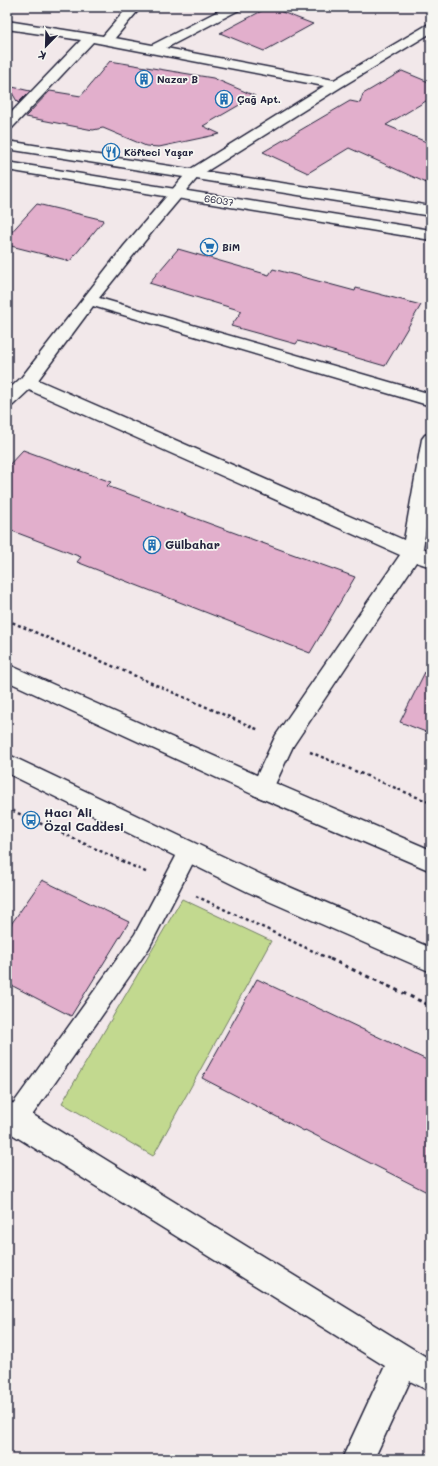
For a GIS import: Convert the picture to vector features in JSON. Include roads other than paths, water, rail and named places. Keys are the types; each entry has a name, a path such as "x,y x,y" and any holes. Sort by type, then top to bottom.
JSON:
{"street":[{"path":"106,40 135,7"},
{"path":"154,49 235,7"},
{"path":"7,24 91,37 336,84"},
{"path":"7,401 27,382 89,300 194,173 336,84 431,28"},
{"path":"7,125 91,37"},
{"name":"66037","path":"7,145 431,211"},
{"name":"66037","path":"7,166 431,235"},
{"path":"89,300 431,400"},
{"path":"27,382 412,553 431,560"},
{"path":"262,788 284,741 412,553 431,439"},
{"path":"7,672 262,788 431,861"},
{"path":"7,763 256,884 431,960"},
{"path":"10,1123 431,1377"},
{"path":"358,1459 404,1360"}],"lane":[{"path":"10,1123 142,941 189,852"}],"place":[{"name":"Nazar B","path":"144,79"},
{"name":"Çağ Apt.","path":"224,99"},
{"name":"Köfteci Yaşar","path":"111,152"},
{"name":"BiM","path":"209,247"},
{"name":"Gülbahar","path":"152,545"},
{"name":"Hacı Ali Özal Caddesi","path":"31,820"}]}
